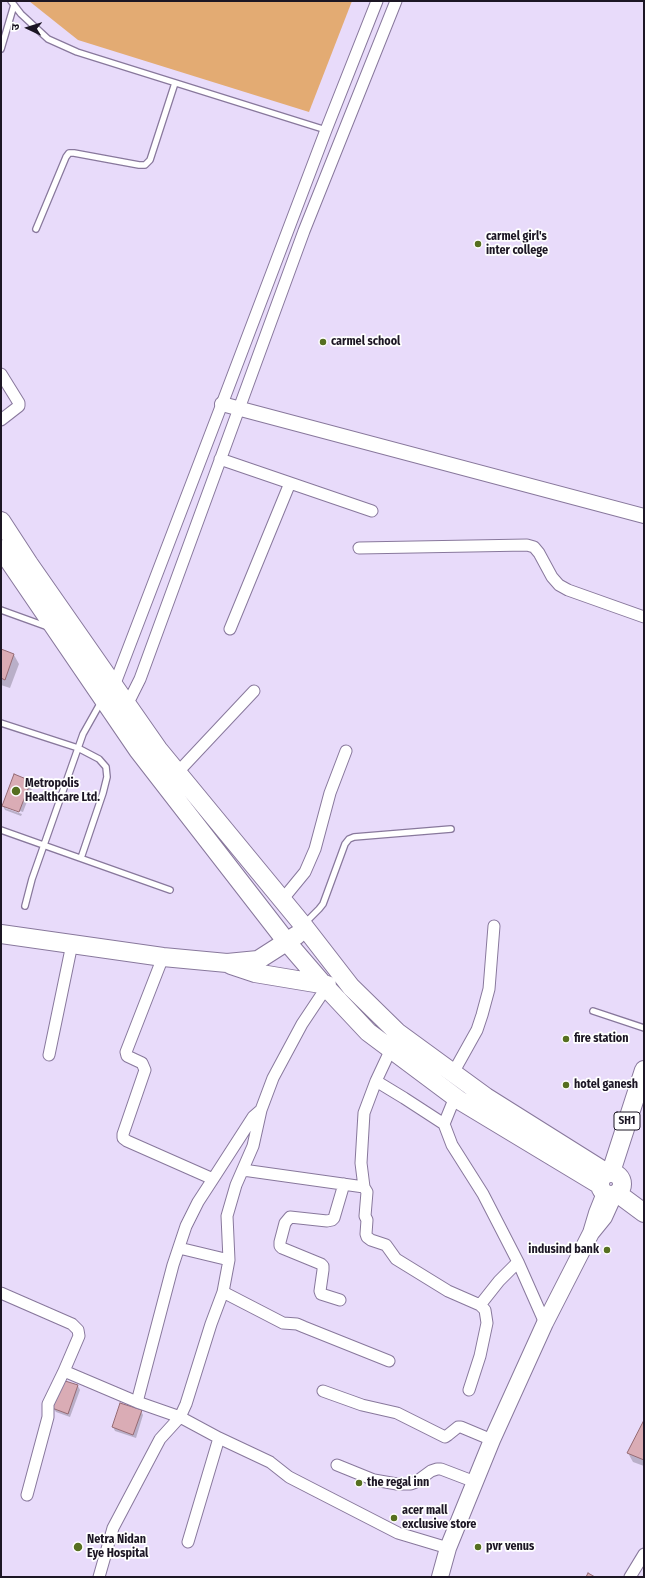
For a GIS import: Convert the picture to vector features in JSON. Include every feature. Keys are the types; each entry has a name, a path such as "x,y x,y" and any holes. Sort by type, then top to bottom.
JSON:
{"main road":[{"path":"1,521 29,564 158,749 304,927 350,987 397,1032 486,1097 612,1184 644,1213"},
{"path":"1,549 102,700 138,750 286,941 324,986 368,1032 455,1097 612,1184 644,1197"},
{"path":"1,934 162,957 227,963 258,960 304,927"},
{"path":"227,963 255,974 324,986 350,987"},
{"name":"SH1","path":"612,1184 644,1070"},
{"name":"SH1","path":"612,1184 644,1106"},
{"path":"440,1577 448,1548 492,1440 545,1323 591,1233 597,1213 612,1184"}],"street":[{"path":"102,700 114,686 326,130 378,1"},
{"path":"114,717 126,704 140,679 304,231 396,1"},
{"path":"1,374 19,403 19,406 1,420"},
{"path":"222,404 644,516"},
{"path":"220,459 372,511"},
{"path":"230,629 290,483"},
{"path":"359,548 527,545 534,547 539,553 552,577 559,585 568,590 644,617"},
{"path":"178,773 254,691"},
{"path":"282,900 305,872 315,849 330,793 346,751"},
{"path":"453,1073 477,1030 482,1015 489,989 494,926"},
{"path":"49,1055 72,944"},
{"path":"162,957 126,1052 127,1056 142,1063 145,1070 123,1134 127,1141 213,1179"},
{"path":"99,1577 113,1528 160,1439 180,1417 186,1404 210,1324 223,1292 229,1260 227,1216 236,1186 253,1146 261,1110 276,1072 324,986"},
{"path":"391,1049 364,1112 362,1163 364,1187 367,1192 365,1216 367,1220 366,1234 371,1240 386,1245 396,1259 448,1291 480,1305 485,1310 487,1323 480,1356 469,1390"},
{"path":"376,1081 444,1124 452,1145 483,1194 518,1262 545,1323"},
{"path":"444,1124 455,1097"},
{"path":"137,1402 173,1265 186,1226 198,1202 253,1117 261,1110"},
{"path":"243,1170 364,1187"},
{"path":"340,1300 321,1294 320,1291 324,1270 321,1264 282,1248 280,1246 280,1242 285,1223 290,1217 327,1221 332,1220 334,1218 344,1184"},
{"path":"179,1248 229,1260"},
{"path":"480,1305 499,1281 518,1262"},
{"path":"223,1292 283,1323 297,1324 389,1361"},
{"path":"1,1293 72,1324 78,1330 79,1336 48,1404 48,1417 27,1495"},
{"path":"64,1371 137,1402 180,1417 219,1438 270,1462 289,1477 398,1533 448,1548"},
{"path":"323,1391 362,1405 397,1413 445,1437 458,1427 461,1427 492,1440"},
{"path":"188,1542 219,1438"},
{"path":"337,1465 374,1480 404,1485 416,1482 431,1471 437,1469 475,1482"},
{"path":"630,1577 644,1554"}],"lane":[{"path":"12,3 21,14 48,40 77,52 326,130"},
{"path":"1,49 12,3"},
{"path":"36,229 69,153 139,165 145,165 150,160 175,83"},
{"path":"1,610 54,629"},
{"path":"25,906 32,879 83,734 102,700"},
{"path":"1,723 78,748 98,759 106,767 107,777 103,793 81,858"},
{"path":"304,927 323,904 345,844 349,839 354,837 451,829"},
{"path":"1,830 170,890"},
{"path":"593,1011 644,1028"}],"shaded area":[{"path":"29,1 352,1 309,112 78,40"}],"building":[{"path":"1,649 14,654 5,680 1,678"},
{"path":"14,774 31,781 19,812 2,806"},
{"path":"62,1380 78,1385 68,1414 52,1408"},
{"path":"120,1403 142,1410 133,1435 112,1427"},
{"path":"644,1420 644,1460 627,1453"},
{"path":"588,1573 595,1577 586,1577"}],"place":[{"name":"carmel girl's inter college","path":"478,244"},
{"name":"carmel school","path":"323,342"},
{"name":"Metropolis Healthcare Ltd.","path":"16,791"},
{"name":"fire station","path":"566,1039"},
{"name":"hotel ganesh","path":"566,1085"},
{"name":"indusind bank","path":"607,1250"},
{"name":"the regal inn","path":"359,1483"},
{"name":"acer mall exclusive store","path":"394,1518"},
{"name":"Netra Nidan Eye Hospital","path":"78,1547"},
{"name":"pvr venus","path":"478,1547"}]}
